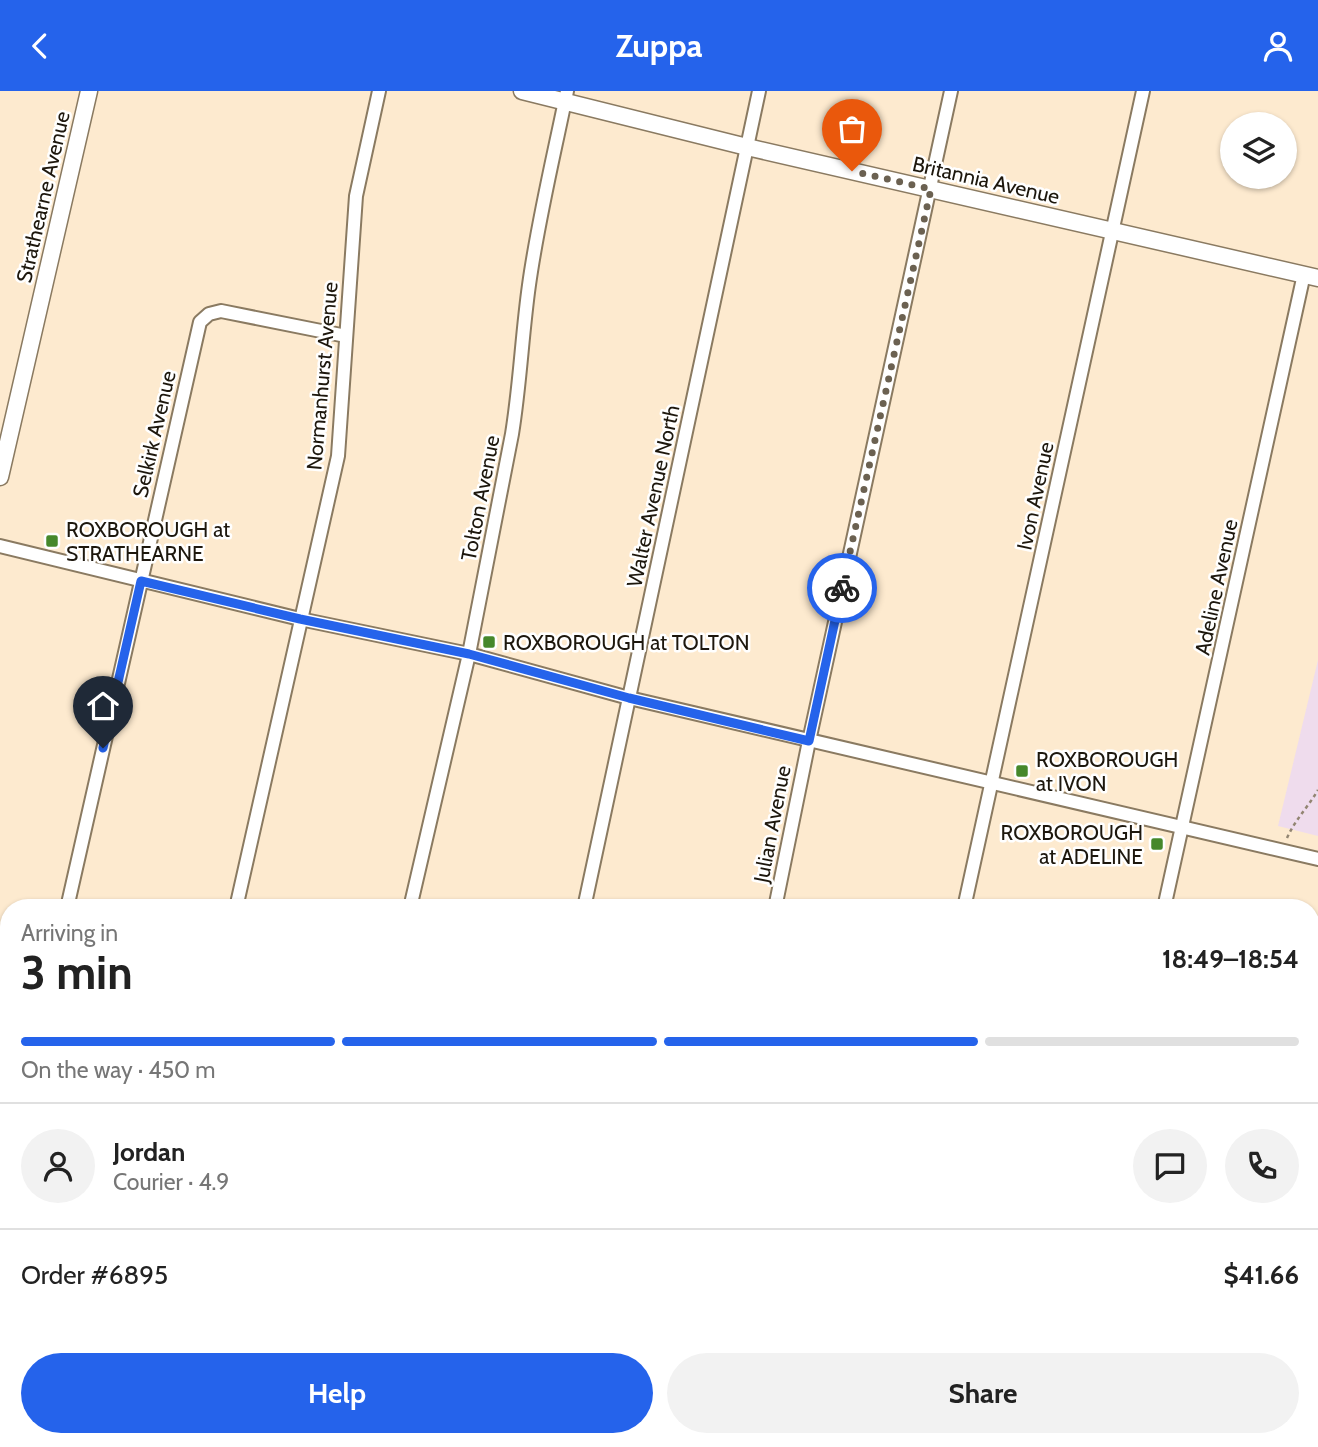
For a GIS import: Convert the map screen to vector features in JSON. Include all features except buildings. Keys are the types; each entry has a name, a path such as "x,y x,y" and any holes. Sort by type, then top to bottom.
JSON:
{"street":[{"name":"Strathearne Avenue","path":"0,477 89,91"},
{"name":"Normanhurst Avenue","path":"238,899 338,456 356,196 379,91"},
{"name":"Britannia Avenue","path":"522,91 566,96 747,147 1311,276"},
{"name":"Walter Avenue North","path":"586,899 759,91"},
{"name":"Julian Avenue","path":"777,899 951,91"},
{"name":"Ivon Avenue","path":"966,899 1143,91"},
{"name":"Tolton Avenue","path":"412,899 469,654 518,400 520,350 537,237 566,96"},
{"name":"Adeline Avenue","path":"1166,899 1311,276"},
{"name":"Selkirk Avenue","path":"69,899 197,328 201,320 212,312 221,311 346,336"},
{"path":"0,546 300,619 469,654 629,698 1318,859"}],"path":[{"path":"1281,850 1293,824 1306,811 1318,790"}],"shaded area":[{"path":"1318,660 1318,836 1278,826"}],"way so far":[{"path":"842,588 931,189 852,171"}],"place":[{"name":"ROXBOROUGH at STRATHEARNE","path":"52,541"},
{"name":"ROXBOROUGH at TOLTON","path":"489,642"},
{"name":"ROXBOROUGH at IVON","path":"1022,771"},
{"name":"ROXBOROUGH at ADELINE","path":"1157,844"}],"route":[{"path":"103,748 141,581 300,619 469,654 629,698 809,741 842,588"}]}
